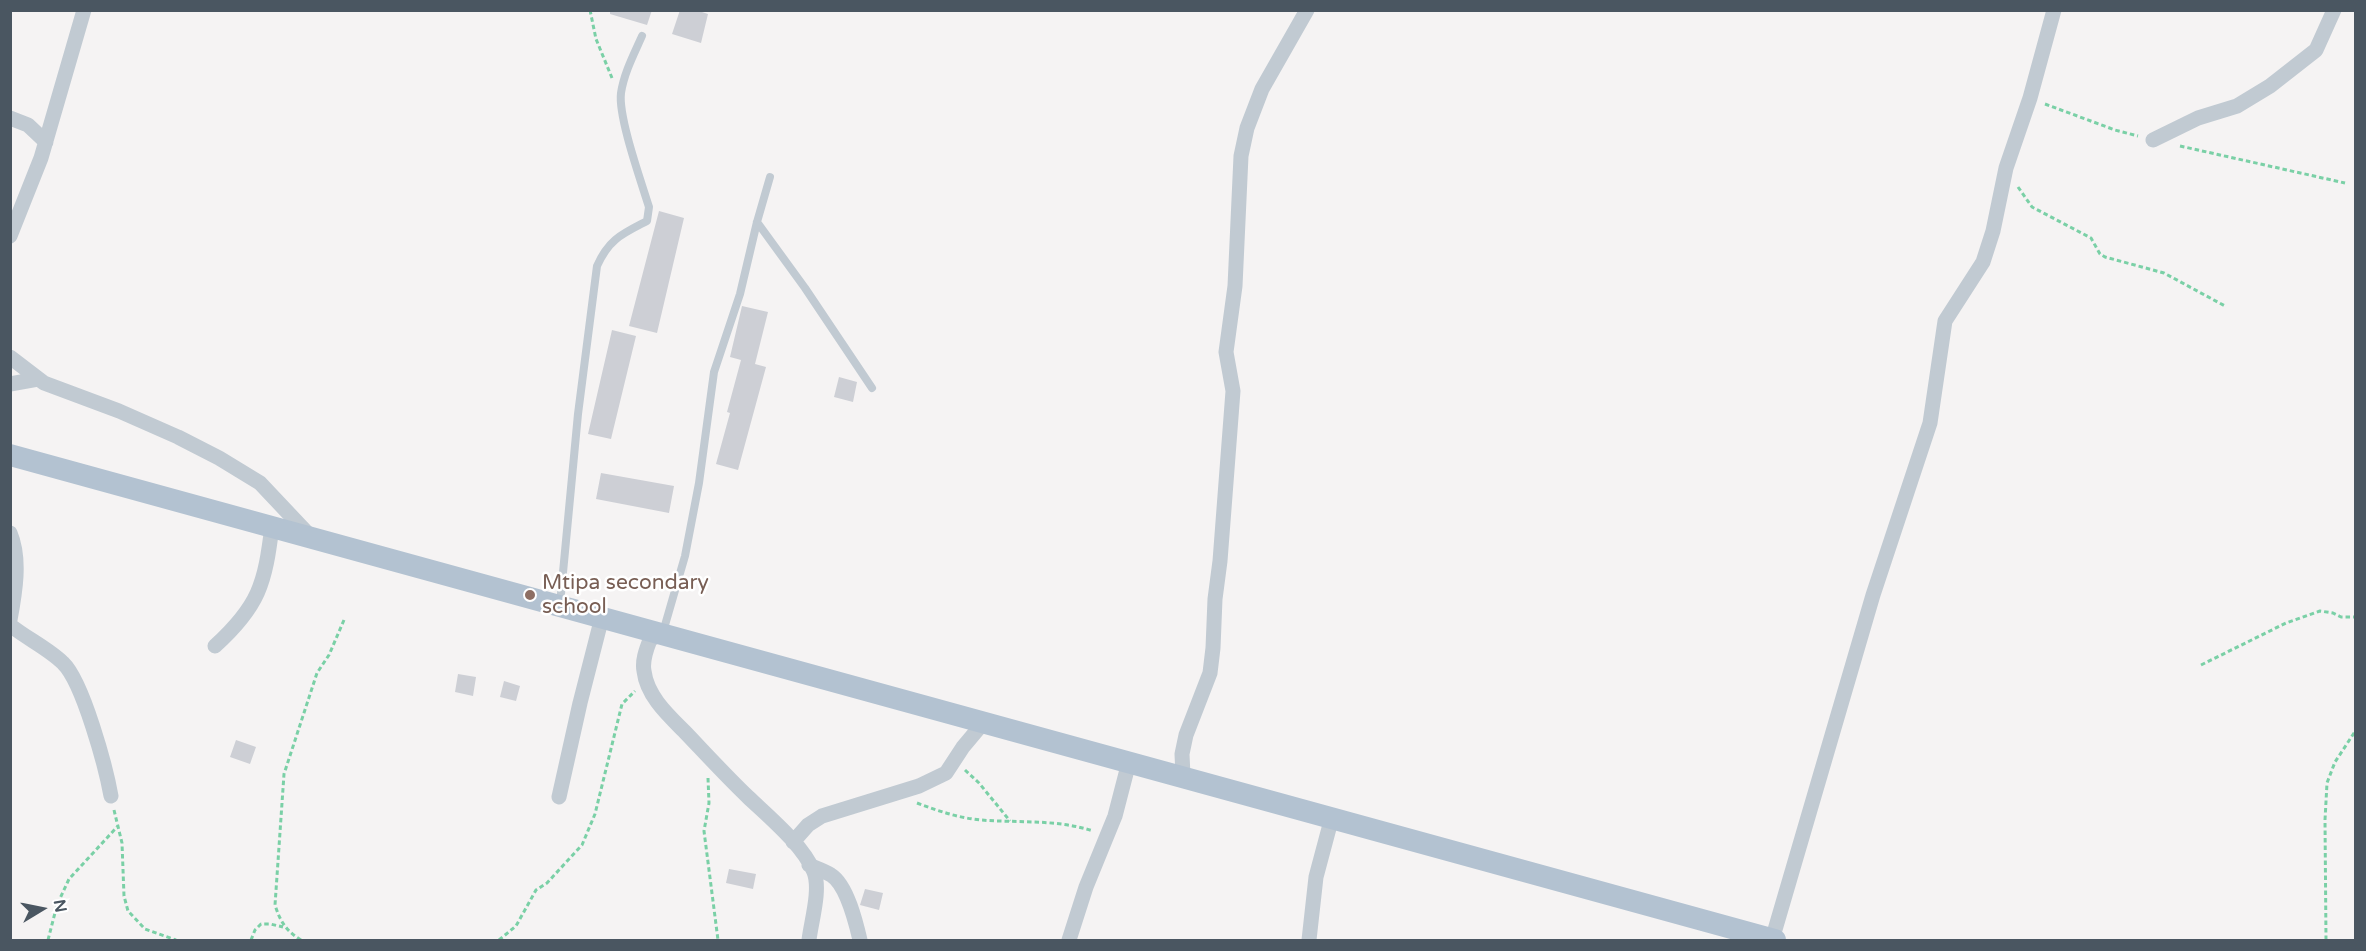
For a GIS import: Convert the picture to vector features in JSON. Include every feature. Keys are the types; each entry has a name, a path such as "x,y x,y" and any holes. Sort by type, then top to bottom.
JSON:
{"main road":[{"path":"10,455 1774,940"}],"street":[{"path":"10,236 46,142 84,10"},
{"path":"1182,776 1182,754 1186,735 1210,673 1233,391 1226,352 1235,286 1241,156 1247,128 1262,89 1307,10"},
{"path":"1774,940 1873,595 1930,423 1945,321 1983,262 1993,231 2006,168 2030,98 2054,10"},
{"path":"2153,140 2198,118 2237,106 2270,86 2316,50 2334,10"},
{"path":"10,118 28,125 46,142"},
{"path":"10,357 38,379 178,437 219,458 260,483 310,537"},
{"path":"10,384 38,379"},
{"path":"215,646 234,628 259,593 267,571 272,526"},
{"path":"10,533 14,543 16,585 10,620"},
{"path":"559,797 602,617"},
{"path":"10,625 63,663 76,681 107,774 111,796"},
{"path":"662,633 650,640 645,656 643,670 647,683 662,708 775,821 794,842 814,872 815,898 808,940"},
{"path":"794,842 808,825 822,816 919,786 946,773 963,747 984,722"},
{"path":"1075,939 1086,887 1115,816 1129,762"},
{"path":"1309,940 1317,877 1332,817"},
{"path":"809,865 832,876 839,883 854,915 860,940"}],"lane":[{"path":"560,606 578,414 597,266 604,249 646,221 649,216 649,207 623,118 621,99 624,78 642,36"},
{"path":"662,633 685,556 699,483 714,372 740,294 770,177"},
{"path":"757,222 805,288 872,388"}],"path":[{"path":"590,10 596,39 621,99"},
{"path":"2030,98 2115,130 2345,183"},
{"path":"2006,168 2032,207 2091,238 2100,254 2164,273 2225,306"},
{"path":"2201,665 2286,623 2320,611 2355,618"},
{"path":"285,928 275,905 284,774 313,684 344,620"},
{"path":"499,940 516,926 536,890 547,883 582,845 595,814 622,704 632,693 647,683"},
{"path":"2326,940 2325,809 2327,783 2335,762 2355,730"},
{"path":"708,756 709,803 704,831 718,940"},
{"path":"956,759 1010,821"},
{"path":"893,794 954,815 979,820 1062,824 1107,836"},
{"path":"111,796 122,843 124,896 128,911 145,928 176,940"},
{"path":"48,940 57,905 69,879 117,827"},
{"path":"251,940 255,930 261,924 285,928 301,940"}],"building":[{"path":"610,10 652,10 647,25 610,14"},
{"path":"680,10 696,10 708,14 701,43 672,34"},
{"path":"659,211 684,218 657,333 629,326"},
{"path":"742,306 768,312 755,364 766,367 738,470 716,464 741,360 730,357"},
{"path":"612,330 636,336 611,439 588,434"},
{"path":"839,377 857,382 853,402 834,397"},
{"path":"601,473 674,486 669,513 596,499"},
{"path":"458,674 476,677 473,696 455,692"},
{"path":"504,681 520,686 516,701 500,697"},
{"path":"236,740 256,747 250,764 230,757"},
{"path":"729,869 756,874 753,889 726,883"},
{"path":"865,889 883,893 879,910 860,905"}],"place":[{"name":"Mtipa secondary school","path":"530,595"}]}
